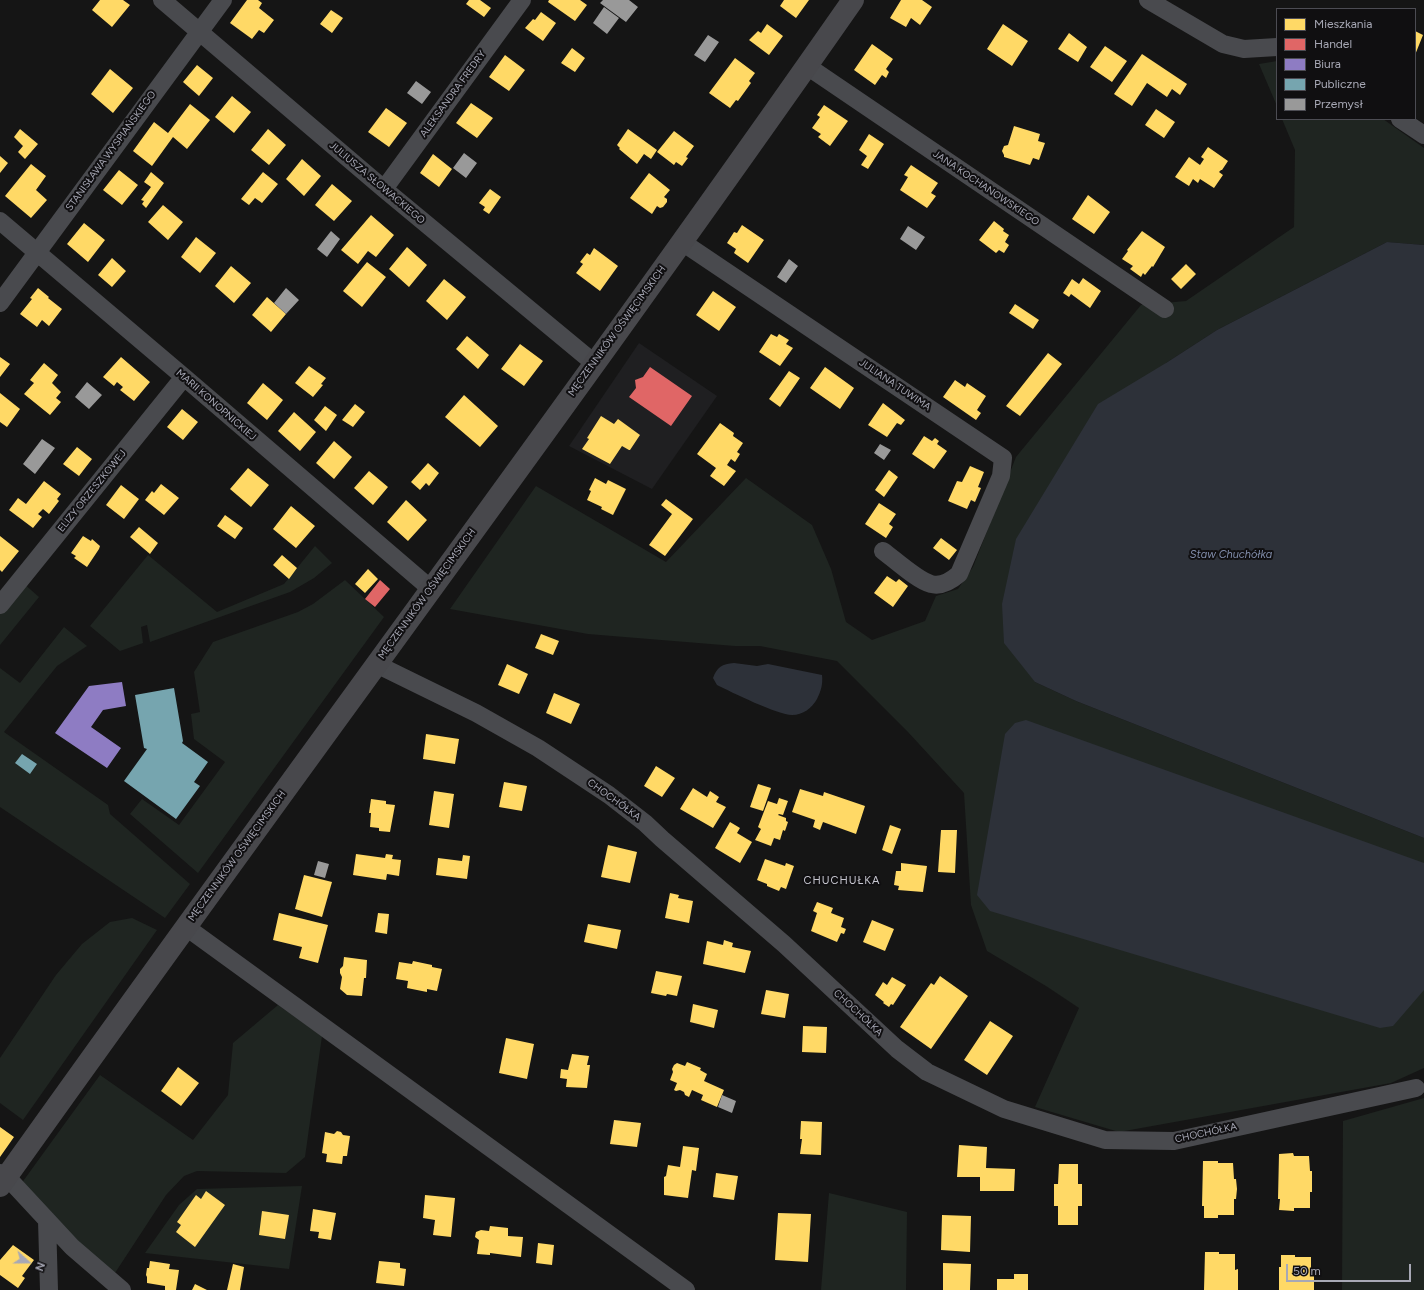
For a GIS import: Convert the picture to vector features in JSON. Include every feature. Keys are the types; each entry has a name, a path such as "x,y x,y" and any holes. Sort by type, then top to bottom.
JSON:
{"main road":[{"name":"MĘCZENNIKÓW OŚWIĘCIMSKICH","path":"2,1179 682,242 853,0"}],"street":[{"name":"JULIUSZA SŁOWACKIEGO","path":"162,0 384,189 594,363"},
{"name":"STANISŁAWA WYSPIAŃSKIEGO","path":"0,303 223,0"},
{"name":"ALEKSANDRA FREDRY","path":"384,189 522,0"},
{"path":"1148,0 1223,44 1244,49 1276,47"},
{"name":"JANA KOCHANOWSKIEGO","path":"807,66 1165,309"},
{"path":"1402,120 1424,135"},
{"name":"MARII KONOPNICKIEJ","path":"0,222 184,377 431,589"},
{"name":"JULIANA TUWIMA","path":"682,242 1003,458 1001,476 959,574 952,580 932,585 924,582 883,551"},
{"name":"ELIZY ORZESZKOWEJ","path":"0,605 184,377"},
{"name":"CHOCHÓŁKA","path":"376,664 476,713 538,748 609,795 645,823 784,944 897,1049 927,1072 1004,1109 1105,1140 1174,1141 1416,1088"},
{"path":"186,927 686,1290"},
{"path":"2,1179 117,1288"},
{"path":"47,1220 49,1290"}],"shaded area":[{"path":"1276,61 1276,104 1259,64"},
{"path":"1282,120 1384,120 1424,148 1424,245 1387,242 1217,330 1166,363 1035,682 1076,701 1424,838 1424,1068 1391,1083 1119,1132 1035,1107 1079,1008 1046,986 987,951 971,905 964,793 908,732 837,661 760,646 735,646 588,634 450,609 536,486 666,562 746,478 812,525 831,569 846,622 872,640 925,621 936,596 958,589 973,567 1016,457 1141,305 1186,301 1294,227 1295,150"},
{"path":"639,343 717,396 652,489 569,446"},
{"path":"315,546 332,563 314,578 290,592 150,642 147,625 141,627 143,643 120,651 90,626 148,555 217,612 284,584"},
{"path":"345,580 384,617 198,873 130,814 142,799 179,825 225,762 194,739 191,714 200,712 194,672 213,642 298,612 313,604"},
{"path":"23,583 39,597 0,645 0,612"},
{"path":"64,627 87,646 57,666 4,732 108,805 110,814 190,884 165,918 0,807 0,668 20,683"},
{"path":"132,918 157,930 23,1120 0,1103 0,1058 56,975 82,944 110,922"},
{"path":"278,1005 322,1036 305,1157 286,1173 197,1171 184,1176 166,1195 113,1276 21,1184 100,1075 193,1140 228,1095 233,1043"},
{"path":"1424,1098 1424,1290 1342,1290 1343,1121"},
{"path":"302,1186 289,1269 145,1253 179,1205 197,1189"},
{"path":"829,1193 907,1212 906,1290 821,1290"}],"water":[{"name":"Staw Chuchółka","path":"1387,242 1424,245 1424,838 1076,701 1035,682 1004,643 1002,604 1016,539 1098,404 1217,330"},
{"path":"734,663 757,666 768,664 822,675 821,690 810,708 796,715 785,714 754,703 717,685 713,678 716,671 723,665"},
{"path":"1026,720 1424,863 1424,990 1393,1026 1380,1028 990,911 977,895 1005,734 1015,723"}],"building: Mieszkania":[{"path":"100,0 123,0 130,5 112,27 92,10"},
{"path":"247,0 258,0 262,3 259,8 274,20 264,33 259,30 252,39 230,23"},
{"path":"469,0 480,0 491,8 484,17 466,4"},
{"path":"549,0 580,0 587,5 575,21 548,2"},
{"path":"784,0 809,0 796,18 780,6"},
{"path":"901,0 922,0 932,7 920,25 911,18 906,27 890,18"},
{"path":"331,10 343,18 332,33 320,24"},
{"path":"541,12 556,23 543,41 525,28 533,19 535,20"},
{"path":"767,24 783,36 769,55 749,40 758,31 761,33"},
{"path":"1003,24 1028,41 1012,66 987,49"},
{"path":"1416,32 1423,35 1416,52"},
{"path":"1069,33 1087,47 1078,62 1058,49"},
{"path":"872,44 893,59 886,69 889,72 886,78 882,75 875,85 854,70"},
{"path":"1105,46 1127,61 1112,82 1090,67"},
{"path":"572,48 585,58 575,72 561,63"},
{"path":"1142,54 1187,84 1180,95 1172,89 1167,97 1147,83 1132,106 1114,94"},
{"path":"505,55 525,70 509,91 489,77"},
{"path":"735,58 755,73 749,81 751,83 738,101 736,100 730,108 709,93"},
{"path":"197,65 213,78 199,96 183,82"},
{"path":"110,69 133,88 113,113 91,94"},
{"path":"232,96 251,112 234,133 215,117"},
{"path":"471,103 493,118 477,138 456,123"},
{"path":"190,104 210,120 187,149 173,137 152,166 133,151 154,122 168,133"},
{"path":"824,105 848,121 830,146 818,137 821,134 812,128 820,117 817,115"},
{"path":"386,108 407,123 389,147 368,132"},
{"path":"1156,109 1175,122 1164,138 1145,125"},
{"path":"1014,126 1040,134 1038,141 1045,143 1039,160 1033,158 1030,165 1004,157 1002,151 1004,146 1008,145"},
{"path":"20,129 38,144 25,159 18,152 23,146 14,137"},
{"path":"268,129 286,145 269,165 251,150"},
{"path":"628,129 657,150 651,159 644,154 637,164 619,149 620,148 617,145"},
{"path":"674,131 694,146 686,157 688,158 682,166 676,162 674,165 657,152"},
{"path":"869,134 884,144 868,169 861,165 867,156 859,150"},
{"path":"1208,147 1228,161 1219,172 1223,175 1214,188 1200,179 1198,183 1193,179 1189,186 1175,177 1189,157 1200,165 1204,159 1201,157"},
{"path":"433,154 452,169 439,187 420,173"},
{"path":"0,156 8,163 0,173"},
{"path":"302,159 321,176 304,196 286,179"},
{"path":"31,164 46,176 36,190 47,200 31,218 5,196"},
{"path":"911,165 938,183 931,193 936,196 927,208 900,190 908,177 904,175"},
{"path":"119,170 138,185 122,205 103,190"},
{"path":"151,172 164,183 146,208 142,204 144,201 141,200 151,187 144,182"},
{"path":"263,172 278,184 262,203 255,198 249,205 241,199"},
{"path":"649,173 670,190 664,197 667,199 667,202 663,207 660,208 657,206 652,214 630,198"},
{"path":"332,184 352,201 334,221 315,205"},
{"path":"490,189 501,197 489,214 483,210 485,207 479,203"},
{"path":"1088,195 1110,212 1094,234 1072,219"},
{"path":"163,205 183,222 168,240 148,222"},
{"path":"371,215 394,235 376,257 368,251 358,264 341,250"},
{"path":"994,221 1009,235 1005,242 1009,245 1004,253 999,250 996,253 979,240"},
{"path":"84,223 105,240 88,262 67,244"},
{"path":"742,225 764,240 748,263 734,253 736,249 727,243 734,232 737,233"},
{"path":"1142,231 1165,247 1153,267 1152,266 1145,275 1143,273 1141,277 1130,269 1133,266 1122,259"},
{"path":"196,237 216,253 200,273 181,257"},
{"path":"407,247 427,265 409,287 389,269"},
{"path":"594,248 618,266 600,291 576,273 583,264 580,262 587,253 590,255"},
{"path":"112,258 126,271 112,287 98,275"},
{"path":"367,262 386,277 362,307 343,291"},
{"path":"1186,264 1196,274 1181,289 1171,279"},
{"path":"231,266 251,283 234,303 215,286"},
{"path":"1083,278 1101,291 1090,308 1071,294 1069,297 1063,293 1072,279 1079,284"},
{"path":"444,279 466,297 447,320 426,301"},
{"path":"38,288 62,309 49,326 42,320 37,327 20,314 32,299 30,298"},
{"path":"713,291 736,307 719,331 696,315"},
{"path":"267,297 286,314 271,332 252,315"},
{"path":"1015,304 1039,320 1033,329 1009,313"},
{"path":"771,334 777,337 779,334 789,340 786,344 793,348 780,366 759,352"},
{"path":"467,336 489,355 478,369 456,349"},
{"path":"520,344 543,361 524,386 501,369"},
{"path":"1048,353 1062,364 1020,416 1006,406"},
{"path":"0,357 10,364 0,377"},
{"path":"121,357 150,382 134,401 120,390 123,387 117,382 114,386 103,377"},
{"path":"44,363 58,375 52,383 61,392 56,398 61,402 50,415 24,394 34,383 30,380"},
{"path":"309,366 326,378 321,384 323,385 313,397 295,383"},
{"path":"825,367 854,388 840,409 810,388"},
{"path":"789,371 800,378 780,407 769,399"},
{"path":"955,380 965,387 967,383 986,396 977,410 981,413 976,420 943,397"},
{"path":"263,383 283,400 267,420 247,403"},
{"path":"0,393 20,409 7,427 0,422"},
{"path":"464,395 498,426 480,447 445,417"},
{"path":"883,403 905,420 901,425 897,423 887,437 868,425"},
{"path":"355,404 365,412 353,427 342,420"},
{"path":"325,406 337,415 326,431 314,420"},
{"path":"182,409 198,422 183,440 167,427"},
{"path":"294,412 316,432 300,451 278,431"},
{"path":"601,416 614,424 618,419 640,435 630,450 622,446 610,464 582,449"},
{"path":"720,423 734,433 733,436 743,443 737,452 740,454 735,462 731,459 727,465 736,471 724,486 710,476 716,468 697,454"},
{"path":"924,436 932,441 935,438 939,441 937,444 947,451 934,469 912,454"},
{"path":"334,441 352,457 334,479 316,463"},
{"path":"77,447 92,459 79,476 63,464"},
{"path":"428,463 439,473 429,486 426,483 420,490 411,482"},
{"path":"970,466 984,472 978,487 981,488 975,502 971,500 967,509 948,501 957,481 962,482"},
{"path":"248,468 269,485 251,507 230,489"},
{"path":"889,470 898,477 884,497 875,490"},
{"path":"369,471 388,487 373,505 354,488"},
{"path":"595,478 606,484 608,480 626,489 613,515 601,509 602,507 587,500 591,491 589,490"},
{"path":"44,481 61,494 57,499 59,501 49,514 43,509 38,514 42,517 33,528 9,510 18,498 26,504"},
{"path":"161,484 179,498 164,515 145,500 152,491 154,493"},
{"path":"121,485 139,499 124,519 106,505"},
{"path":"666,499 693,519 665,556 649,545 672,514 661,505"},
{"path":"406,500 427,520 408,541 387,522"},
{"path":"879,503 896,514 889,524 893,527 886,538 865,524"},
{"path":"291,506 315,526 296,548 273,529"},
{"path":"225,515 243,528 235,539 217,526"},
{"path":"139,527 158,543 150,554 130,537"},
{"path":"0,536 19,551 2,572 0,570"},
{"path":"83,536 91,541 92,539 100,546 87,567 74,558 76,556 71,553"},
{"path":"941,538 957,550 949,560 933,548"},
{"path":"282,555 297,568 289,579 273,565"},
{"path":"368,569 378,579 365,593 355,584"},
{"path":"887,576 896,582 899,579 908,586 893,607 874,593"},
{"path":"541,634 559,641 553,655 535,648"},
{"path":"507,664 528,674 519,694 498,685"},
{"path":"554,693 580,704 571,724 546,713"},
{"path":"426,734 459,739 455,764 423,759"},
{"path":"656,766 675,778 662,797 644,786"},
{"path":"504,782 527,786 522,811 499,807"},
{"path":"758,784 771,788 763,811 750,807"},
{"path":"693,788 707,797 710,791 719,797 716,802 726,807 713,828 680,809"},
{"path":"800,789 823,796 824,792 865,806 856,834 823,822 820,830 813,827 815,820 792,812"},
{"path":"434,791 454,794 449,828 429,825"},
{"path":"779,798 788,801 783,815 778,815 786,818 786,821 788,822 785,831 783,830 780,840 774,838 771,846 755,840 761,829 758,827 768,801 777,804"},
{"path":"371,799 386,801 386,804 395,805 390,832 379,831 379,828 370,827 371,813 369,813"},
{"path":"730,822 740,828 737,833 752,842 740,863 715,848"},
{"path":"890,825 901,829 892,854 882,850"},
{"path":"941,830 957,830 955,873 938,872"},
{"path":"608,845 637,852 630,883 601,877"},
{"path":"356,854 385,858 386,854 393,855 392,859 401,860 399,876 387,874 386,880 353,875"},
{"path":"463,855 470,856 467,879 436,875 438,858 462,861"},
{"path":"765,859 785,866 786,863 794,866 786,889 781,887 779,891 757,880"},
{"path":"901,863 927,866 923,892 898,890 899,886 894,885 896,871 901,871"},
{"path":"304,875 332,882 322,917 295,909"},
{"path":"670,893 679,895 678,898 693,901 689,923 665,918"},
{"path":"817,902 833,908 831,913 844,918 841,927 846,929 844,934 841,933 837,942 811,931 817,913 813,911"},
{"path":"279,913 328,925 318,963 299,958 302,947 273,940"},
{"path":"378,913 389,914 387,934 375,932"},
{"path":"872,920 894,929 885,951 863,942"},
{"path":"588,924 621,930 617,949 584,942"},
{"path":"724,940 733,943 732,947 751,951 745,973 703,964 707,941 723,945"},
{"path":"344,957 367,960 366,978 364,978 362,996 347,995 340,989 342,977 340,969 343,966"},
{"path":"413,961 442,969 437,991 427,989 427,992 407,988 408,981 396,979 399,962 412,964"},
{"path":"656,971 682,976 677,996 667,994 666,996 651,993"},
{"path":"940,976 968,996 931,1049 900,1027 931,983 934,985"},
{"path":"892,977 906,985 893,1005 891,1004 889,1007 875,995 883,982 887,985"},
{"path":"766,990 789,994 785,1018 761,1014"},
{"path":"693,1004 718,1010 714,1028 690,1022"},
{"path":"990,1021 1013,1036 987,1075 964,1060"},
{"path":"803,1026 827,1027 826,1053 802,1052"},
{"path":"506,1038 534,1044 527,1079 499,1073"},
{"path":"572,1054 589,1056 587,1065 590,1065 587,1088 566,1087 567,1079 560,1078 561,1069 568,1070"},
{"path":"687,1062 701,1068 700,1070 707,1074 704,1081 724,1090 717,1107 701,1100 703,1095 692,1090 689,1097 680,1090 674,1090 677,1083 670,1080 673,1072 672,1069 677,1063 685,1066"},
{"path":"178,1067 199,1083 181,1106 161,1091"},
{"path":"614,1120 641,1123 637,1147 610,1144"},
{"path":"801,1121 822,1122 821,1155 800,1154 802,1139 800,1139"},
{"path":"0,1127 14,1137 0,1157"},
{"path":"337,1131 341,1132 343,1135 350,1136 347,1156 343,1156 342,1164 326,1162 327,1154 322,1153 325,1132 334,1134"},
{"path":"959,1145 987,1147 986,1168 1015,1169 1014,1191 980,1191 980,1177 957,1177"},
{"path":"683,1146 699,1148 696,1171 692,1170 688,1198 664,1195 664,1177 666,1176 668,1165 680,1167"},
{"path":"1293,1153 1294,1156 1309,1156 1310,1171 1312,1171 1310,1208 1294,1208 1294,1211 1279,1210 1279,1154"},
{"path":"1203,1161 1233,1163 1234,1179 1236,1179 1237,1189 1236,1199 1234,1199 1234,1215 1218,1215 1218,1218 1204,1218 1204,1206 1202,1206"},
{"path":"1059,1164 1078,1164 1078,1184 1082,1184 1082,1206 1078,1206 1078,1225 1058,1225 1058,1206 1054,1206 1054,1184 1058,1184"},
{"path":"716,1173 738,1176 734,1200 713,1197"},
{"path":"206,1191 225,1205 195,1247 176,1232 181,1225 177,1222 196,1195 201,1199"},
{"path":"425,1195 455,1198 451,1237 433,1235 435,1220 423,1218"},
{"path":"313,1209 336,1213 331,1240 318,1238 319,1232 310,1231"},
{"path":"262,1211 289,1215 285,1239 259,1235"},
{"path":"778,1213 811,1214 808,1262 775,1260"},
{"path":"942,1215 971,1216 970,1252 941,1250"},
{"path":"490,1226 508,1228 508,1236 523,1237 521,1257 490,1253 490,1255 477,1254 479,1240 475,1237 476,1232 481,1230 489,1231"},
{"path":"538,1243 554,1245 552,1265 536,1263"},
{"path":"13,1245 34,1260 22,1276 25,1278 18,1288 0,1275 0,1260"},
{"path":"1205,1252 1235,1254 1235,1270 1238,1269 1238,1290 1204,1290"},
{"path":"1281,1255 1311,1257 1311,1273 1314,1273 1314,1290 1279,1290 1279,1267 1281,1267"},
{"path":"150,1261 170,1264 169,1269 179,1270 176,1290 165,1290 165,1286 147,1283 146,1275"},
{"path":"379,1261 400,1263 400,1268 406,1269 404,1286 376,1283"},
{"path":"943,1263 971,1264 970,1290 943,1290"},
{"path":"233,1264 244,1267 240,1290 227,1290"},
{"path":"1014,1274 1028,1274 1028,1290 997,1290 997,1279 1014,1279"},
{"path":"195,1284 207,1290 192,1290"}],"building: Handel":[{"path":"650,367 692,396 671,426 629,397 636,388 635,380 643,377"},
{"path":"380,580 390,589 375,607 365,599"}],"building: Biura":[{"path":"122,682 126,706 103,710 91,727 121,748 107,768 55,733 89,686"}],"building: Publiczne":[{"path":"174,688 183,741 182,743 208,762 194,782 200,786 176,819 124,781 147,749 144,748 135,695"},
{"path":"22,754 37,764 30,774 15,763"}],"building: Przemysł":[{"path":"603,0 629,0 638,7 626,22 600,3"},
{"path":"604,7 619,18 607,34 593,23"},
{"path":"708,35 719,42 705,62 694,55"},
{"path":"416,81 431,92 422,104 407,93"},
{"path":"464,153 477,163 466,178 453,168"},
{"path":"908,226 925,237 916,250 900,239"},
{"path":"331,231 340,239 327,257 317,249"},
{"path":"789,259 798,266 786,283 777,277"},
{"path":"286,288 299,300 286,314 274,303"},
{"path":"87,382 102,395 89,409 75,397"},
{"path":"42,439 55,448 35,474 23,464"},
{"path":"880,444 891,450 884,460 874,453"},
{"path":"318,861 329,864 325,878 314,875"},
{"path":"722,1095 736,1101 732,1113 718,1107"}],"district":[{"name":"CHUCHUŁKA","path":"842,881"}]}
